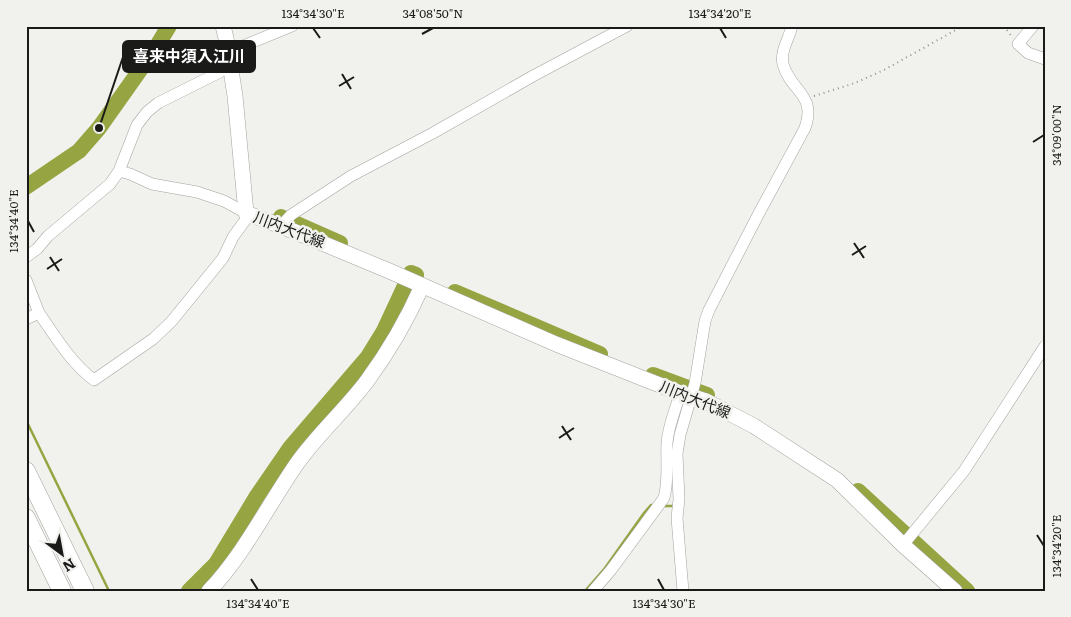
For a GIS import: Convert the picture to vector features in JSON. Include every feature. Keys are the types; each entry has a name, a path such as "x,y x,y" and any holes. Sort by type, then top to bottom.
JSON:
{"highway":[{"path":"26,471 85,591"},
{"path":"26,518 62,591"}],"main road":[{"name":"川内大代線","path":"223,26 235,96 247,214 285,221 422,286 556,344 688,392 754,426 837,480 903,545 954,591"},
{"path":"209,591 236,559 298,462 329,423 366,382 387,353 408,317 422,286"}],"street":[{"path":"26,257 110,184 119,172 137,125 147,112 158,104 220,72 228,58 243,46 292,26"},
{"path":"285,221 351,176 627,26"},
{"path":"683,591 677,518 679,499 677,454 688,392 705,321 809,119 809,110 805,99 783,64 785,45 792,26"},
{"path":"1033,26 1018,44 1028,53 1045,59"},
{"path":"26,280 39,313 61,346 94,380 153,339 171,322 223,258 232,237 247,214 224,201 197,192 152,184 130,174 119,172"},
{"path":"26,319 39,313"},
{"path":"903,545 964,471 1045,346"},
{"path":"593,591 611,570 664,498 667,487 667,441 670,424 688,392"}],"path":[{"path":"805,99 884,70 963,26"},
{"path":"1004,26 1018,44"}],"waterway":[{"path":"26,187 79,151 99,128 169,26"},
{"path":"281,217 340,243"},
{"path":"189,591 216,564 257,496 290,448 368,357 384,331 411,273 416,275"},
{"path":"455,292 600,354"},
{"path":"653,375 707,395"},
{"path":"26,420 109,591"},
{"path":"858,491 967,591"},
{"path":"585,591 605,568 644,513 651,505 654,505"},
{"path":"662,506 673,506"}],"place":[{"name":"喜来中須入江川","path":"99,128"}]}
